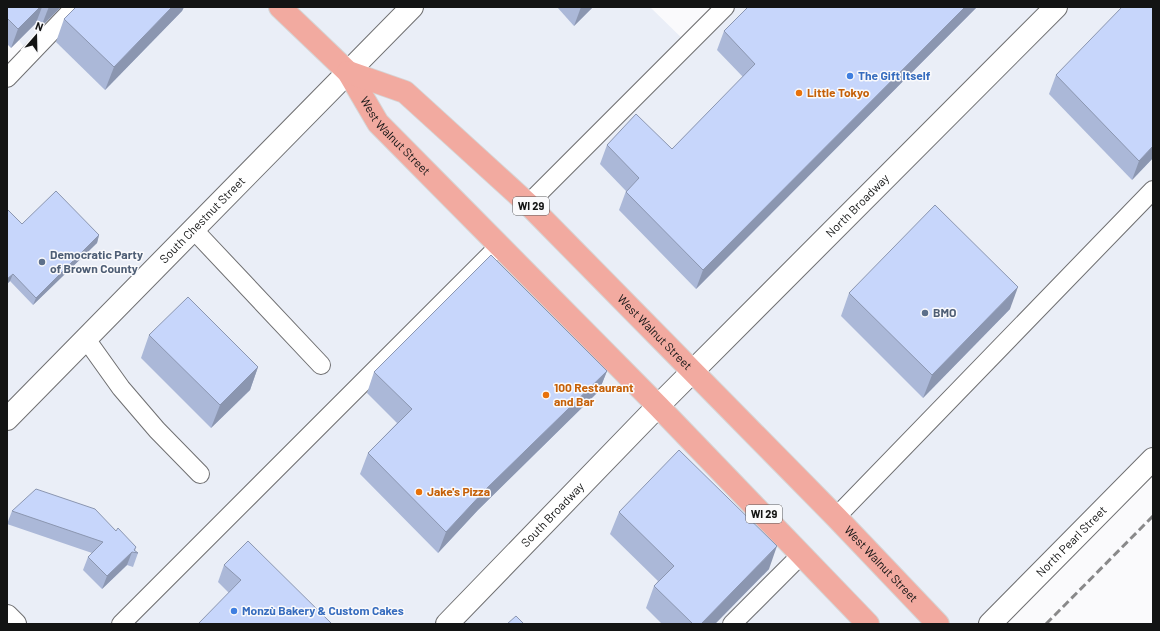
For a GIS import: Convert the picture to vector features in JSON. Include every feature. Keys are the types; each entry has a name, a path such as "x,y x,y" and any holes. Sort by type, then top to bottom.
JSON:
{"main road":[{"name":"West Walnut Street","path":"280,7 348,72 378,123 658,406 868,624"},
{"name":"West Walnut Street","path":"348,72 405,92 528,204 836,517 938,624"}],"street":[{"name":"South Chestnut Street","path":"7,419 412,7"},
{"name":"North Broadway","path":"658,406 1056,7"},
{"name":"South Broadway","path":"447,624 658,406"},
{"name":"North Pearl Street","path":"990,624 1153,459"},
{"path":"7,616 15,624"}],"lane":[{"path":"7,78 75,7"},
{"path":"528,204 726,7"},
{"path":"836,517 1153,190"},
{"path":"193,229 321,365"},
{"path":"121,624 500,245"},
{"path":"86,339 121,388 200,474"},
{"path":"732,624 802,554"}],"shaded area":[{"path":"7,7 650,7 689,45 725,7 1153,7 1153,459 990,624 7,624 7,78 30,54 7,26"}],"building":[{"path":"7,7 40,7 18,29 7,18"},
{"path":"76,7 172,7 114,67 64,19"},
{"path":"748,7 965,7 703,270 626,192 639,178 607,145 636,114 672,149 755,64 724,31"},
{"path":"1122,7 1153,7 1153,146 1139,161 1056,75"},
{"name":"Democratic Party of Brown County","path":"56,191 99,235 36,298 13,274 7,279 7,209 22,224"},
{"name":"BMO","path":"935,205 1018,287 932,375 849,293"},
{"path":"491,255 607,371 486,489 446,532 368,453 412,409 374,372"},
{"path":"188,297 258,367 220,405 149,335"},
{"path":"679,450 777,546 701,624 693,624 654,586 674,566 619,512"},
{"path":"36,489 95,509 116,531 118,528 136,547 134,550 138,553 132,552 107,576 88,557 103,542 12,511"},
{"path":"248,541 332,624 198,624 241,580 224,565"},
{"path":"516,616 524,624 507,624"}],"railway":[{"path":"1046,624 1153,516"}],"place":[{"name":"The Gift Itself","path":"850,76"},
{"name":"Little Tokyo","path":"799,93"},
{"name":"Democratic Party of Brown County","path":"42,262"},
{"name":"BMO","path":"925,313"},
{"name":"100 Restaurant and Bar","path":"546,395"},
{"name":"Jake's Pizza","path":"419,492"},
{"name":"Monzù Bakery & Custom Cakes","path":"234,611"}]}
